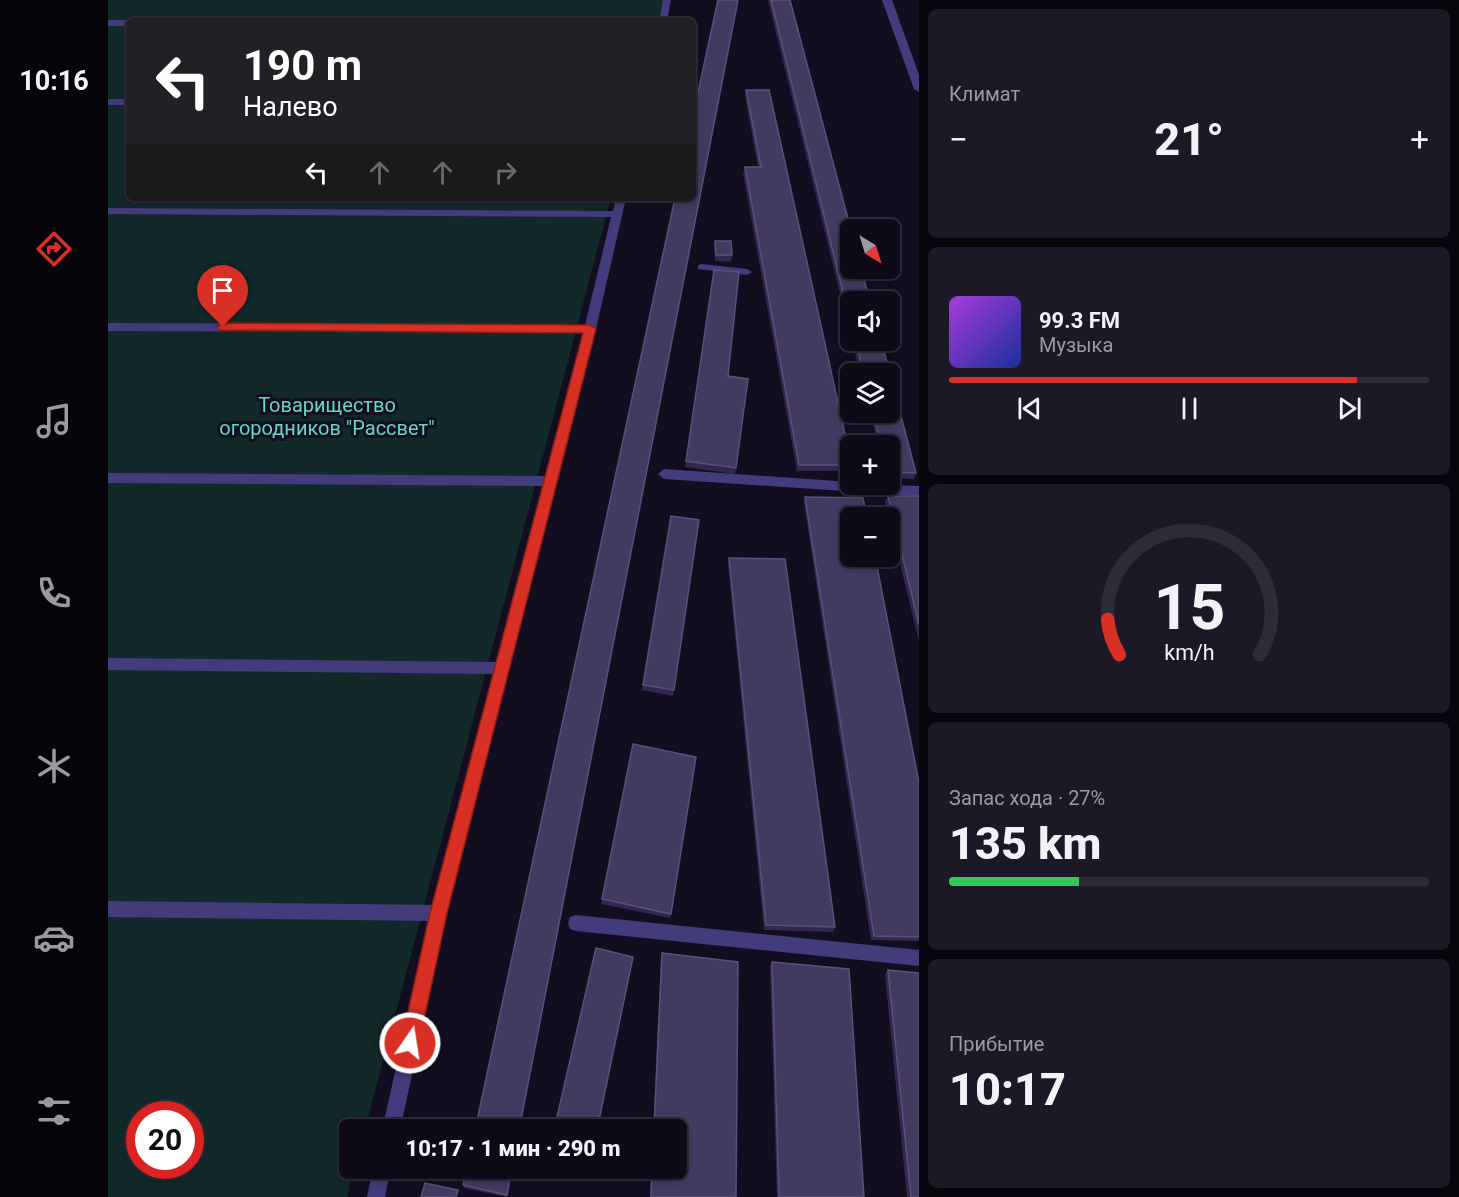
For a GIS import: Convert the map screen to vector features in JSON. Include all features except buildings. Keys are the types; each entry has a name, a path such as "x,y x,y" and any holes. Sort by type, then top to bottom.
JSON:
{"street":[{"path":"887,0 919,89"}],"lane":[{"path":"664,18 668,0"},
{"path":"108,23 126,23"},
{"path":"108,102 126,102"},
{"path":"393,1119 438,913 590,329 620,201"},
{"path":"108,211 617,214"},
{"path":"702,267 747,272"},
{"path":"108,327 590,329"},
{"path":"664,474 919,491"},
{"path":"108,478 551,481"},
{"path":"108,664 502,669"},
{"path":"108,909 438,913"},
{"path":"576,923 919,958"},
{"path":"376,1197 380,1179"}],"green space":[{"name":"Товарищество огородников \"Рассвет\"","path":"108,0 664,0 659,18 126,18 126,201 610,201 368,1119 339,1119 339,1179 352,1179 347,1197 108,1197"}],"route":[{"path":"223,327 590,329 438,913 410,1043"}]}
